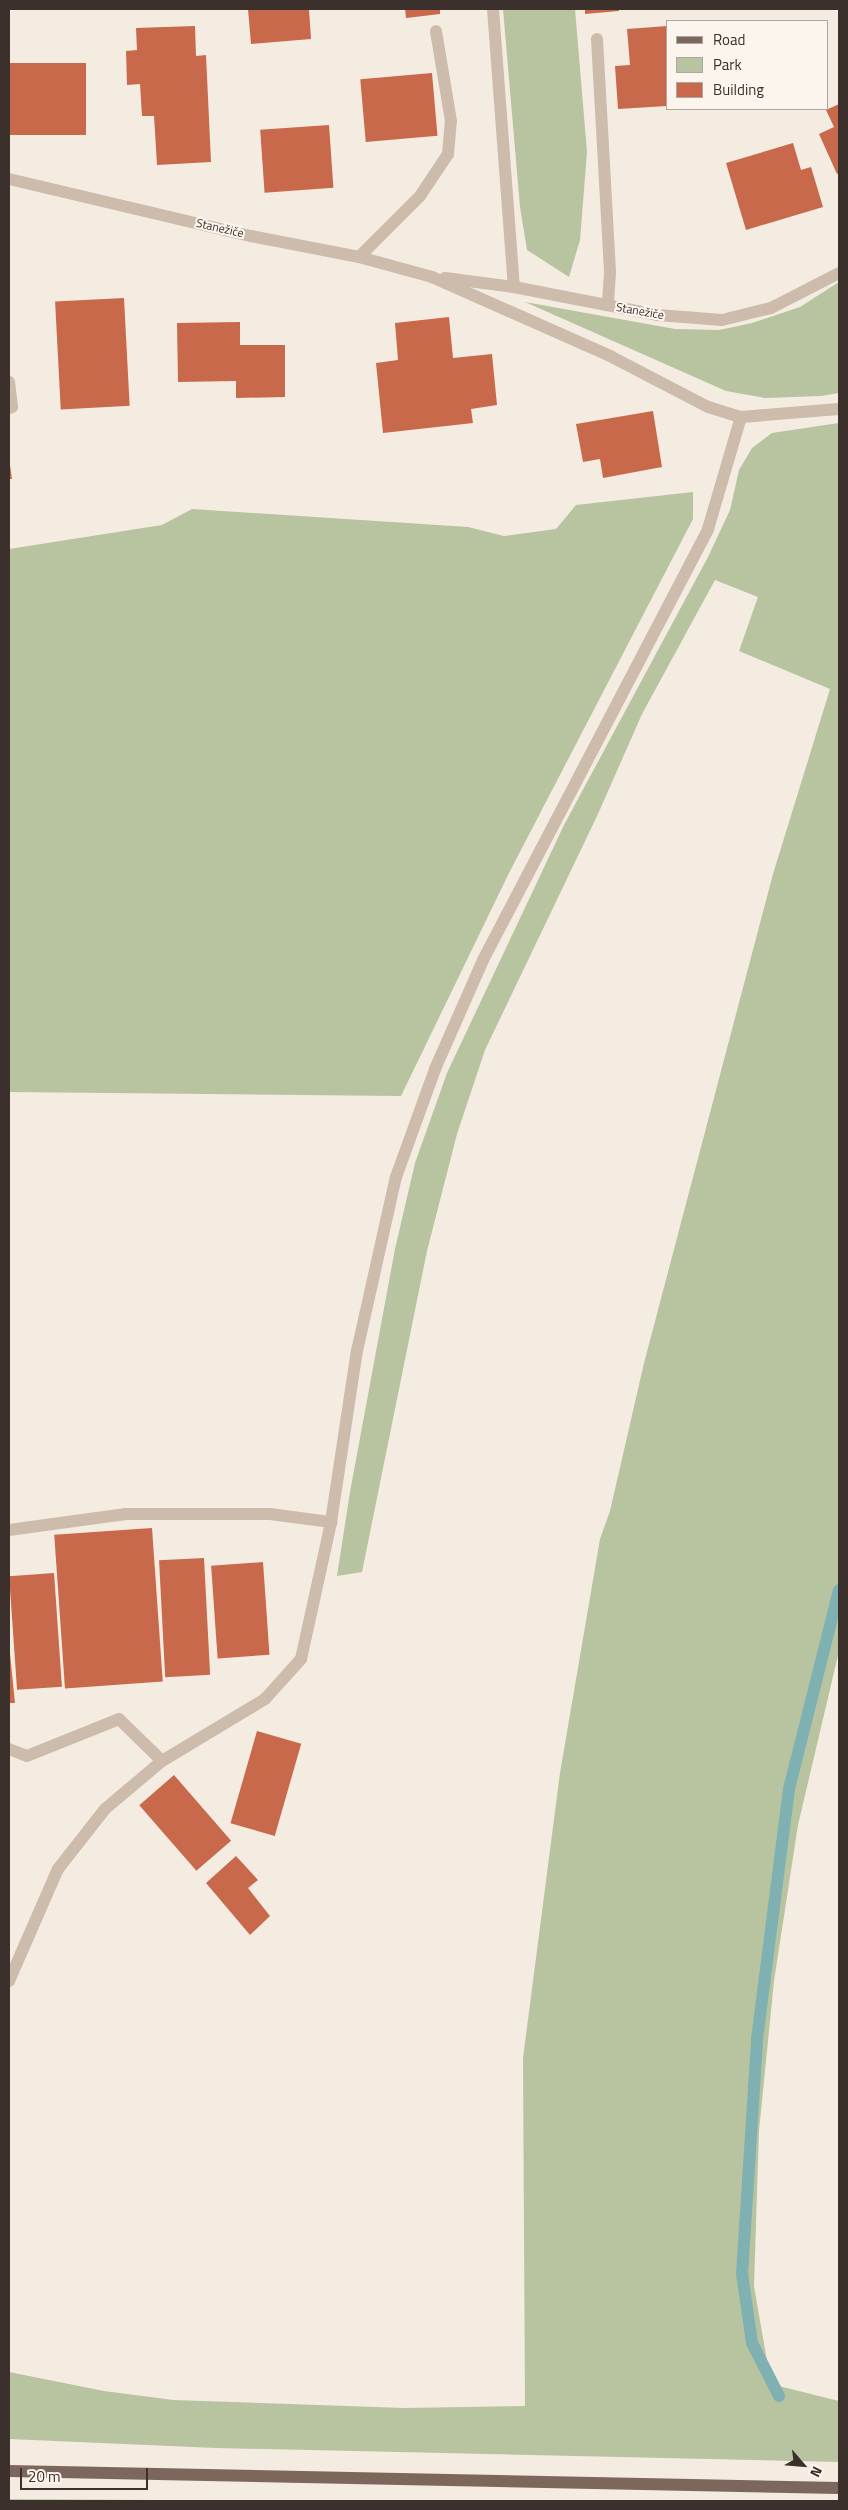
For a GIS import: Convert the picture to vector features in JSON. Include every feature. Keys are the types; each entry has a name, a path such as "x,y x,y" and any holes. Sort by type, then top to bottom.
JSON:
{"main road":[{"path":"9,2470 839,2488"}],"street":[{"path":"493,9 514,286"},
{"path":"359,256 420,196 448,154 451,121 436,31"},
{"path":"597,39 610,264 608,305"},
{"name":"Stanežiče","path":"9,179 251,236 359,256 432,277 610,356 708,407 741,417 839,408"},
{"name":"Stanežiče","path":"432,277 514,286 658,315 722,320 771,308 839,273"},
{"path":"9,382 12,407 9,408"},
{"path":"9,1980 58,1869 105,1808 162,1761 265,1698 301,1659 331,1522 356,1351 396,1178 435,1069 483,960 708,529 741,417"},
{"path":"9,1530 126,1514 270,1514 331,1522"},
{"path":"9,1749 27,1756 119,1719 162,1761"}],"green space":[{"path":"503,9 575,9 587,152 580,240 569,277 527,250 520,207"},
{"path":"839,282 839,393 821,396 765,398 726,391 525,302 675,329 719,330 752,323 800,307"},
{"path":"839,423 839,1651 798,1825 774,1981 759,2131 754,2286 771,2384 839,2401 839,2462 216,2448 9,2439 9,2372 104,2391 173,2400 404,2408 525,2406 523,2058 560,1773 600,1539 610,1511 644,1363 773,874 830,689 739,651 758,597 715,580 642,714 598,814 485,1050 457,1134 427,1251 362,1572 337,1576 350,1492 395,1249 415,1163 447,1073 564,825 708,557 730,510 739,470 752,448 772,433"},
{"path":"693,492 693,519 509,873 401,1096 9,1092 9,549 162,525 192,509 468,527 504,536 556,529 576,505"},
{"path":"9,2499 302,2501 9,2501"}],"building":[{"path":"248,9 309,9 311,39 251,44"},
{"path":"405,9 440,9 440,14 406,18"},
{"path":"585,9 619,9 619,11 585,14"},
{"path":"195,26 196,56 206,55 211,162 157,165 154,116 142,116 140,84 127,85 126,51 137,50 136,28"},
{"path":"666,26 666,106 618,109 615,66 630,65 627,29"},
{"path":"10,63 86,63 86,135 10,135"},
{"path":"432,73 437,136 366,142 360,79"},
{"path":"839,104 839,173 837,174 819,134 834,127 826,110"},
{"path":"329,125 333,188 265,193 260,130"},
{"path":"793,143 801,170 811,167 823,207 746,230 726,163"},
{"path":"124,298 130,406 61,409 55,302"},
{"path":"449,317 453,358 492,354 497,405 471,409 473,423 383,433 376,363 398,360 395,323"},
{"path":"240,322 240,345 285,345 285,397 236,398 236,381 178,382 177,323"},
{"path":"653,411 662,467 603,478 600,459 583,462 576,424"},
{"path":"9,458 12,479 9,479"},
{"path":"152,1528 163,1682 65,1688 54,1535"},
{"path":"204,1558 210,1675 165,1677 159,1560"},
{"path":"263,1562 269,1655 218,1658 211,1566"},
{"path":"54,1573 62,1687 17,1690 9,1576"},
{"path":"9,1644 15,1703 9,1703"},
{"path":"257,1731 301,1744 275,1836 231,1823"},
{"path":"174,1775 231,1841 196,1871 139,1805"},
{"path":"236,1856 258,1880 248,1888 270,1916 250,1935 206,1883"}],"waterway":[{"path":"779,2396 752,2343 742,2274 757,2039 789,1789 839,1590"}]}
